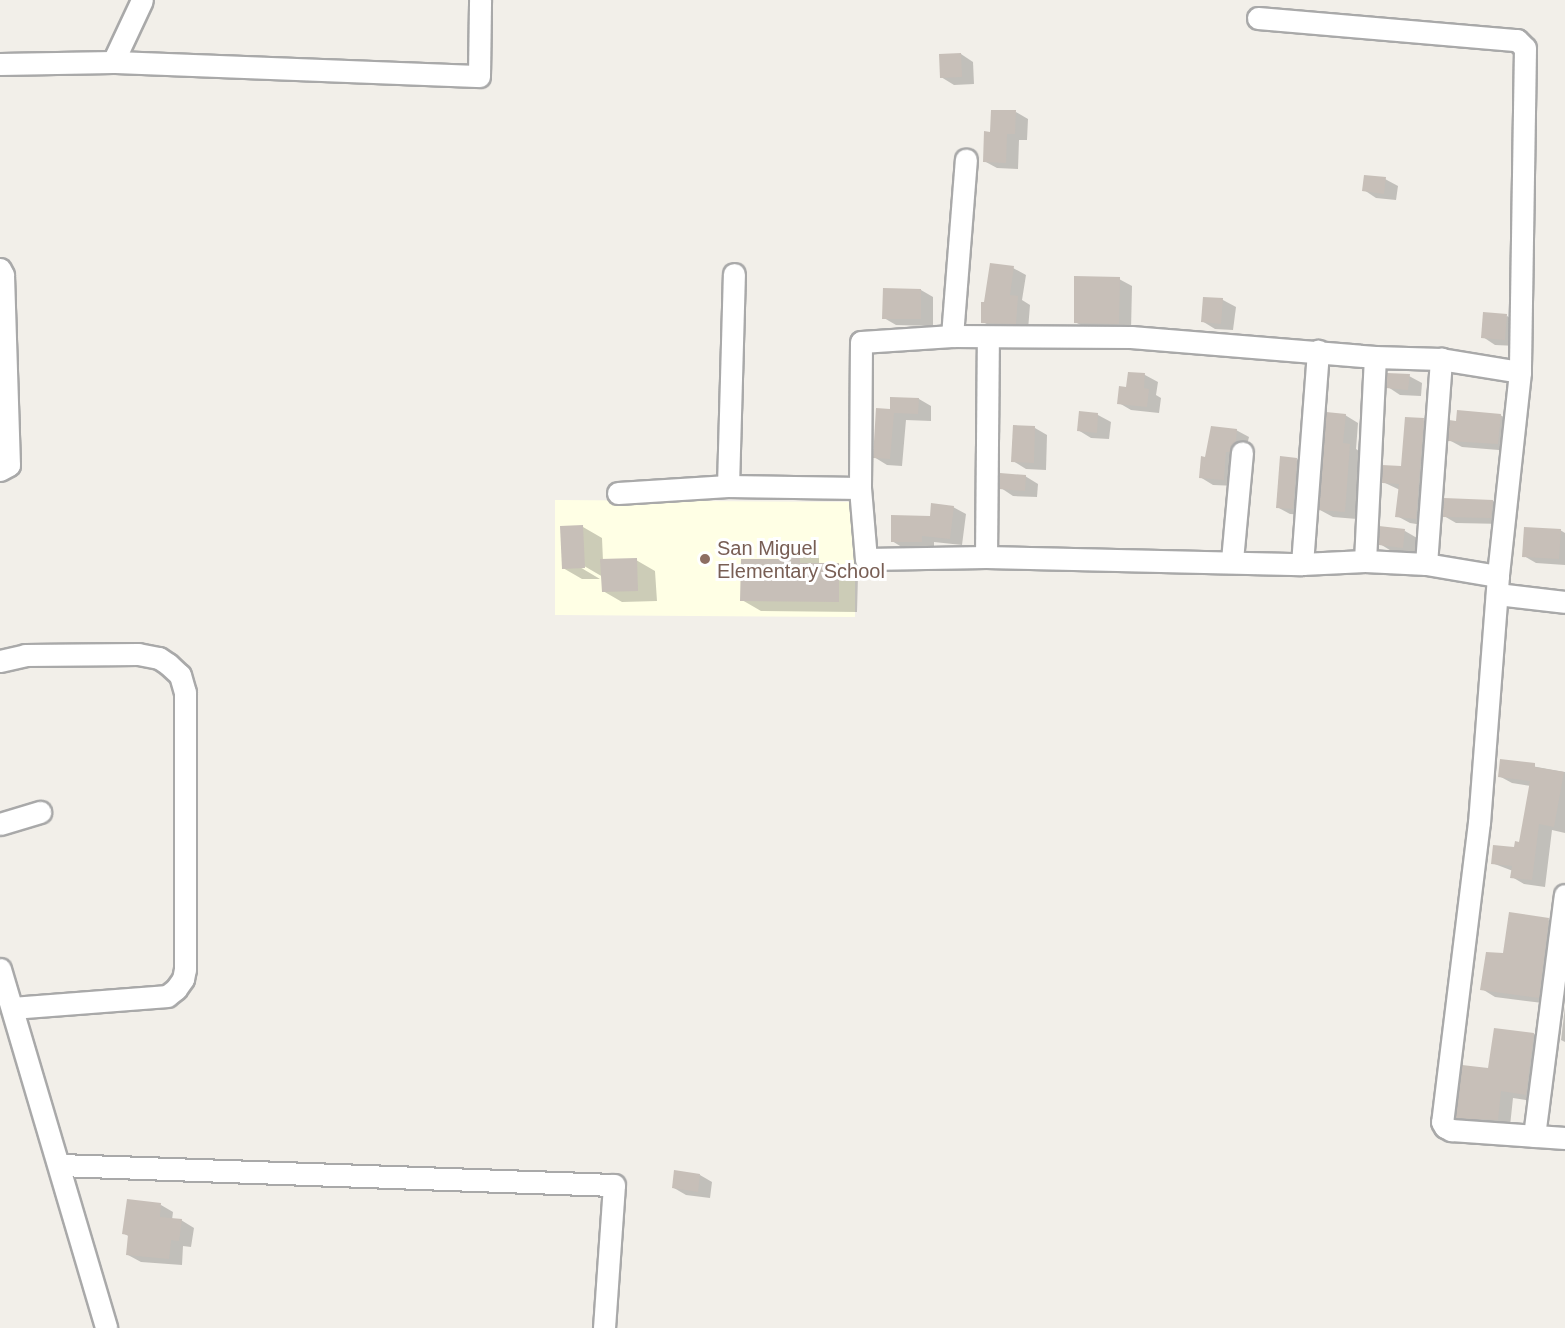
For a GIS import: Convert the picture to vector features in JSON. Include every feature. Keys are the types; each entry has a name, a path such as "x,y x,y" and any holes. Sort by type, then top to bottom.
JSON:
{"street":[{"path":"113,62 142,0"},
{"path":"0,64 113,62 479,76 480,0"},
{"path":"1258,18 1518,40 1525,48 1520,372 1497,585 1479,822 1442,1122 1445,1127 1565,1138"},
{"path":"952,336 966,160"},
{"path":"0,269 3,275 9,465 0,470"},
{"path":"728,486 734,274"},
{"path":"1520,372 1441,359 1375,357 1131,337 952,336 861,342 860,488 866,559 986,557 1232,560 1302,564 1365,561 1426,564 1565,602"},
{"path":"986,557 988,338"},
{"path":"1302,564 1318,351"},
{"path":"1365,561 1375,357"},
{"path":"1426,564 1441,359"},
{"path":"1232,560 1242,452"},
{"path":"618,493 728,486 860,488"},
{"path":"0,661 25,655 138,654 159,658 168,664 180,675 185,692 185,969 183,979 167,996 12,1008"},
{"path":"0,824 40,812"},
{"path":"1534,1136 1565,895"},
{"path":"0,969 60,1165 106,1328"},
{"path":"60,1165 614,1185 604,1328"}],"shaded area":[{"name":"San Miguel Elementary School","path":"555,500 855,502 855,617 555,615"}],"building":[{"path":"961,53 962,77 940,78 939,54"},
{"path":"991,110 1016,110 1015,134 1007,134 1006,163 983,162 984,131 990,132"},
{"path":"1364,175 1386,177 1384,194 1362,191"},
{"path":"990,263 1014,266 1010,295 1018,296 1016,324 981,323 981,302 984,302"},
{"path":"1074,276 1120,277 1119,324 1074,323"},
{"path":"883,288 921,289 921,319 882,319"},
{"path":"1203,297 1223,298 1221,324 1201,322"},
{"path":"1483,312 1507,314 1505,340 1481,338"},
{"path":"1128,372 1145,373 1144,388 1149,389 1147,407 1117,404 1119,386 1126,387"},
{"path":"1387,373 1410,374 1408,390 1386,388"},
{"path":"890,397 919,398 918,414 894,413 890,459 873,458 876,408 890,409"},
{"path":"1457,410 1501,414 1498,444 1448,441 1449,420 1456,421"},
{"path":"1079,411 1098,413 1097,433 1077,431"},
{"path":"1326,412 1346,414 1343,443 1350,444 1345,512 1319,510"},
{"path":"1405,417 1424,418 1416,519 1395,517 1399,484 1382,483 1382,465 1401,466"},
{"path":"1013,425 1035,426 1034,463 1011,462"},
{"path":"1211,426 1237,429 1236,441 1229,452 1226,452 1224,480 1199,478 1201,456 1205,457"},
{"path":"1280,456 1297,458 1293,509 1276,508"},
{"path":"1000,473 1026,475 1025,491 999,489"},
{"path":"1444,498 1493,500 1491,518 1442,517"},
{"path":"931,503 954,506 950,539 922,536 922,542 891,542 891,515 930,516"},
{"path":"583,525 585,568 562,569 560,526"},
{"path":"1379,526 1405,529 1403,548 1379,545"},
{"path":"1524,527 1561,529 1559,559 1522,557"},
{"path":"781,542 800,542 800,563 839,563 839,602 740,601 741,559 781,559"},
{"path":"637,558 638,591 602,592 600,559"},
{"path":"1500,759 1535,763 1535,767 1564,772 1554,827 1539,824 1532,880 1510,878 1512,866 1491,864 1493,845 1514,847 1515,841 1519,842 1530,781 1498,777"},
{"path":"1509,912 1549,918 1539,998 1480,990 1486,952 1503,953"},
{"path":"1494,1028 1534,1033 1526,1095 1501,1091 1498,1120 1455,1118 1462,1065 1488,1068"},
{"path":"674,1170 700,1174 698,1192 672,1188"},
{"path":"127,1199 161,1203 160,1217 182,1219 179,1241 171,1240 169,1259 126,1255 128,1235 122,1234"}],"place":[{"name":"San Miguel Elementary School","path":"705,559"}]}
